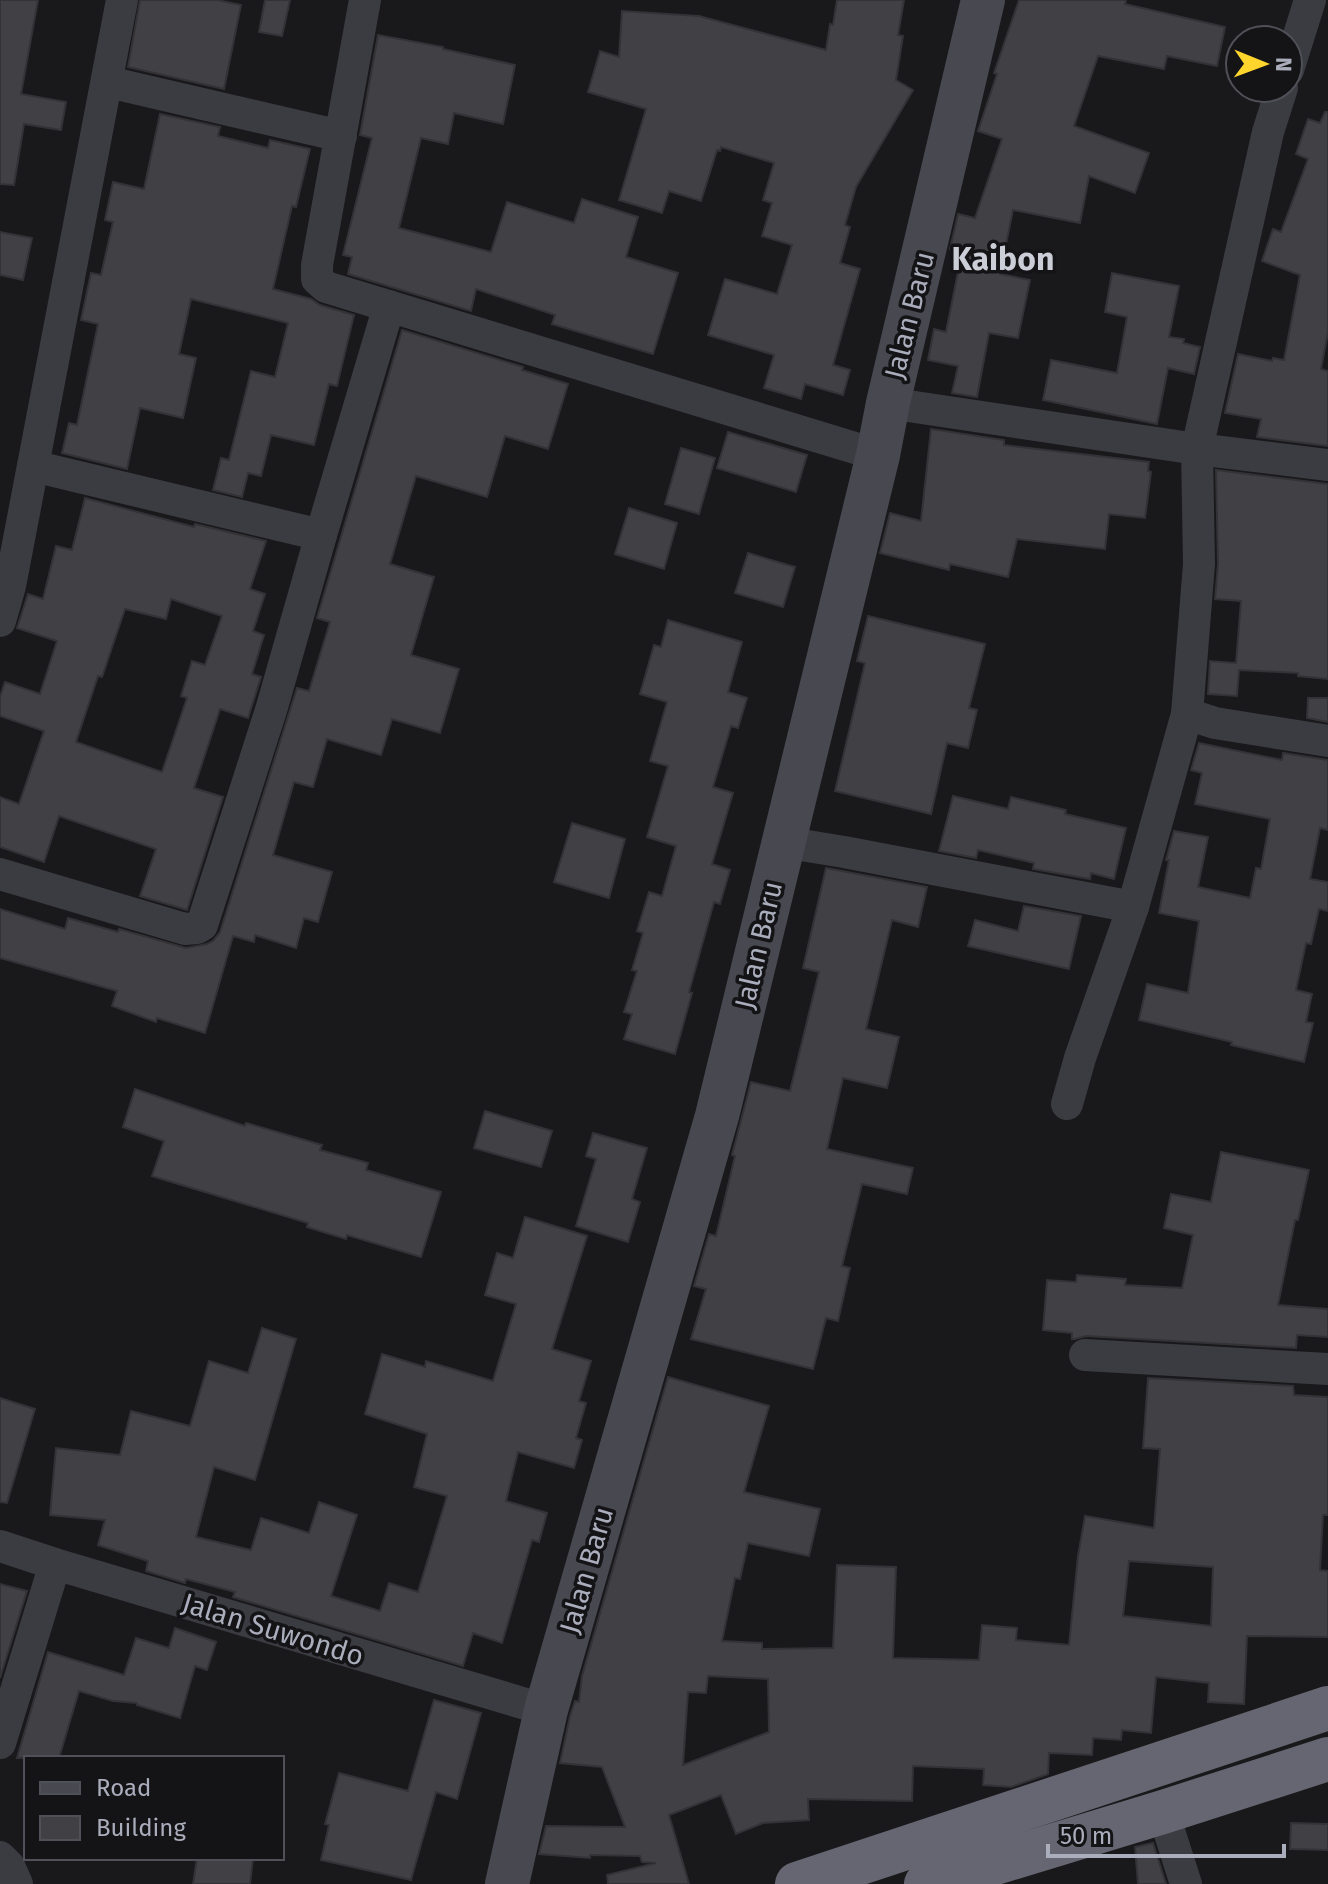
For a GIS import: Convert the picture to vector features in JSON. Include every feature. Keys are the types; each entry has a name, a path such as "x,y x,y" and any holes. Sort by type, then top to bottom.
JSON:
{"highway":[{"path":"797,1884 1328,1708"},
{"path":"926,1884 1328,1759"}],"street":[{"path":"0,621 5,584 33,466 122,0"},
{"path":"365,0 317,265 317,279 326,287 878,455"},
{"name":"Jalan Baru","path":"507,1884 546,1710 717,1116 878,455 983,0"},
{"path":"1302,24 1310,0"},
{"path":"108,82 341,136"},
{"path":"1067,1104 1133,907 1187,714 1199,564 1197,449 1277,104"},
{"path":"0,874 185,929 202,925 272,707 389,306"},
{"path":"888,403 1197,449 1328,465"},
{"path":"33,466 321,535"},
{"path":"1187,714 1215,723 1328,741"},
{"path":"783,842 1133,907"},
{"path":"1085,1355 1328,1369"},
{"name":"Jalan Suwondo","path":"0,1546 546,1710"},
{"path":"0,1743 55,1564"},
{"path":"1163,1812 1186,1884"},
{"path":"0,1857 9,1866 17,1884"}],"building":[{"path":"0,0 38,0 21,94 66,102 61,130 24,124 14,185 0,184"},
{"path":"140,0 217,0 241,5 224,89 128,67"},
{"path":"265,0 290,0 282,36 259,32"},
{"path":"837,0 904,0 898,35 903,36 896,80 913,90 856,187 845,225 850,227 840,263 860,269 833,365 850,370 843,395 805,384 801,399 764,388 774,355 708,335 725,279 777,294 792,245 762,236 772,203 763,200 774,163 721,147 720,151 717,150 701,201 669,191 662,213 619,200 646,109 588,92 600,51 619,57 622,11 699,16 826,50"},
{"path":"1019,0 1126,0 1125,4 1224,27 1217,66 1167,56 1164,69 1098,56 1074,126 1149,153 1135,193 1089,176 1080,223 1013,210 1000,274 1030,280 1018,338 989,333 977,397 952,393 958,366 928,360 934,329 946,332 962,252 950,249 958,214 975,218 1002,139 978,131 997,74 994,73"},
{"path":"378,35 515,65 503,124 454,113 448,144 421,138 399,228 491,252 507,202 574,223 582,199 638,217 626,257 678,273 653,354 552,324 555,315 476,289 471,311 348,274 352,257 343,255 372,138 360,135"},
{"path":"1325,112 1328,112 1328,332 1321,369 1328,371 1328,446 1257,437 1261,419 1225,413 1238,354 1272,361 1273,358 1284,360 1300,275 1262,261 1273,229 1281,232 1308,159 1296,154 1308,119 1320,123"},
{"path":"160,114 220,127 218,136 268,148 270,140 310,149 296,207 292,206 273,289 354,315 337,386 329,384 314,445 271,435 261,476 248,473 242,497 213,490 221,458 229,460 251,371 275,377 288,323 191,299 179,354 196,358 183,418 140,408 127,469 62,453 69,423 77,425 98,324 81,320 91,273 101,275 113,222 105,220 113,182 144,189"},
{"path":"0,232 32,238 23,280 0,275"},
{"path":"1112,273 1179,286 1169,337 1184,339 1183,343 1200,347 1194,374 1168,368 1157,424 1043,400 1051,360 1117,373 1127,317 1105,312"},
{"path":"402,330 568,384 548,449 505,436 487,497 416,476 390,564 434,577 411,655 459,669 440,733 392,719 381,755 327,739 313,787 294,782 273,855 332,872 318,922 304,918 296,948 255,935 254,942 233,936 205,1033 157,1018 156,1022 112,1006 117,991 0,958 0,909 65,929 68,918 186,948 207,944 220,932 297,688 309,691 330,622 317,618"},
{"path":"931,429 1004,440 1004,445 1149,462 1148,471 1151,472 1145,518 1109,514 1105,549 1017,539 1008,577 950,564 949,570 880,553 890,513 921,521"},
{"path":"728,432 807,455 796,492 717,468"},
{"path":"681,448 715,458 699,514 665,504"},
{"path":"1216,470 1328,484 1328,679 1298,676 1298,673 1239,670 1237,696 1208,694 1210,661 1236,663 1241,601 1215,599 1218,564"},
{"path":"85,498 194,527 195,524 266,541 250,589 265,594 253,631 264,635 252,674 261,677 248,718 220,709 194,788 223,797 187,910 140,896 156,849 59,816 44,862 0,847 0,797 19,804 44,731 0,716 0,697 5,682 40,694 57,641 17,628 28,594 43,599 56,546 72,550","holes":["171,599 222,616 205,665 192,661 181,696 187,698 162,772 76,742 125,609 166,619"]},
{"path":"629,508 677,523 664,569 615,554"},
{"path":"748,553 795,567 783,607 735,593"},
{"path":"868,616 985,644 969,708 977,710 968,748 947,743 931,814 835,791 865,663 857,661"},
{"path":"668,620 742,642 728,692 747,698 738,728 731,726 713,787 733,793 712,864 730,870 720,904 714,902 675,1054 624,1039 632,1014 624,1012 637,971 632,970 643,933 637,931 649,892 662,896 676,846 647,837 668,766 650,761 667,702 640,694 654,645 661,647"},
{"path":"1308,698 1328,698 1328,722 1307,718"},
{"path":"1199,743 1282,760 1283,753 1328,760 1328,830 1320,828 1310,879 1328,882 1328,911 1319,909 1311,944 1306,943 1296,990 1312,994 1306,1022 1313,1023 1304,1062 1139,1020 1147,984 1188,993 1199,921 1159,913 1169,860 1166,860 1174,831 1208,837 1198,887 1250,898 1256,868 1261,869 1270,819 1195,804 1202,773 1191,770"},
{"path":"953,796 1008,809 1011,797 1126,828 1114,879 1091,873 1090,879 1033,869 1034,863 978,850 976,858 939,851"},
{"path":"572,823 625,839 609,898 554,882"},
{"path":"826,868 927,887 918,927 892,920 866,1029 899,1037 887,1088 843,1078 827,1149 913,1168 907,1194 862,1184 842,1266 850,1268 838,1321 826,1318 813,1369 691,1339 706,1289 694,1286 709,1234 716,1236 751,1082 790,1091 819,972 803,968"},
{"path":"1024,906 1081,916 1069,969 968,946 975,920 1018,931"},
{"path":"135,1089 245,1126 246,1123 322,1145 320,1150 368,1163 366,1170 441,1192 421,1257 347,1235 346,1239 307,1227 308,1223 152,1176 164,1141 123,1127"},
{"path":"485,1111 552,1131 541,1167 474,1148"},
{"path":"593,1133 647,1148 632,1199 640,1202 628,1242 576,1226 596,1159 586,1156"},
{"path":"1221,1152 1309,1170 1298,1220 1295,1220 1278,1305 1328,1309 1328,1337 1297,1335 1296,1348 1086,1336 1072,1339 1072,1333 1043,1330 1047,1280 1076,1282 1077,1275 1126,1279 1125,1285 1182,1288 1193,1235 1164,1228 1171,1194 1211,1202"},
{"path":"525,1217 587,1236 552,1349 591,1361 579,1401 586,1403 576,1438 582,1440 574,1468 518,1452 506,1501 547,1513 539,1542 532,1540 502,1643 473,1633 463,1666 233,1597 235,1592 186,1579 185,1583 146,1571 148,1561 98,1545 105,1520 50,1515 56,1448 120,1455 131,1411 190,1426 209,1361 248,1373 262,1328 296,1339 255,1480 214,1467 196,1537 251,1550 261,1518 309,1533 319,1502 357,1515 331,1596 380,1611 389,1583 418,1592 447,1496 414,1487 427,1434 365,1414 382,1354 425,1367 426,1361 493,1381 516,1304 485,1295 497,1253 513,1258"},
{"path":"668,1377 769,1406 744,1492 820,1509 809,1556 748,1543 740,1579 735,1578 722,1641 762,1643 762,1649 833,1648 837,1565 896,1567 893,1658 979,1660 982,1625 1017,1628 1016,1640 1069,1645 1085,1516 1154,1528 1160,1449 1143,1448 1148,1378 1293,1386 1294,1395 1328,1397 1328,1515 1323,1515 1320,1570 1328,1571 1328,1637 1247,1636 1244,1704 1208,1702 1209,1683 1156,1677 1151,1733 1122,1730 1121,1740 1093,1738 1092,1755 1049,1753 1048,1774 1011,1787 983,1785 984,1769 913,1766 912,1801 808,1799 809,1820 763,1823 736,1834 721,1795 669,1815 689,1884 608,1884 607,1875 656,1863 642,1862 640,1856 590,1855 590,1858 539,1854 546,1826 625,1827 602,1767 560,1763 570,1716 575,1701 579,1702 582,1676","holes":["1129,1561 1213,1567 1211,1626 1123,1616","708,1676 768,1679 769,1732 683,1765 688,1692 706,1693"]},
{"path":"0,1398 35,1409 7,1503 0,1502"},
{"path":"0,1584 27,1591 0,1678"},
{"path":"175,1628 216,1642 207,1670 195,1666 180,1718 137,1703 113,1701 79,1691 60,1756 17,1758 48,1652 124,1675 136,1638 169,1648"},
{"path":"434,1700 481,1713 457,1799 436,1792 411,1880 321,1860 329,1825 325,1824 339,1773 408,1791"},
{"path":"1291,1823 1328,1824 1328,1850 1290,1849"},
{"path":"1153,1843 1166,1884 1138,1884 1135,1847"},
{"path":"197,1860 253,1860 250,1884 193,1884"}],"district":[{"name":"Kaibon","path":"1003,259"}]}
